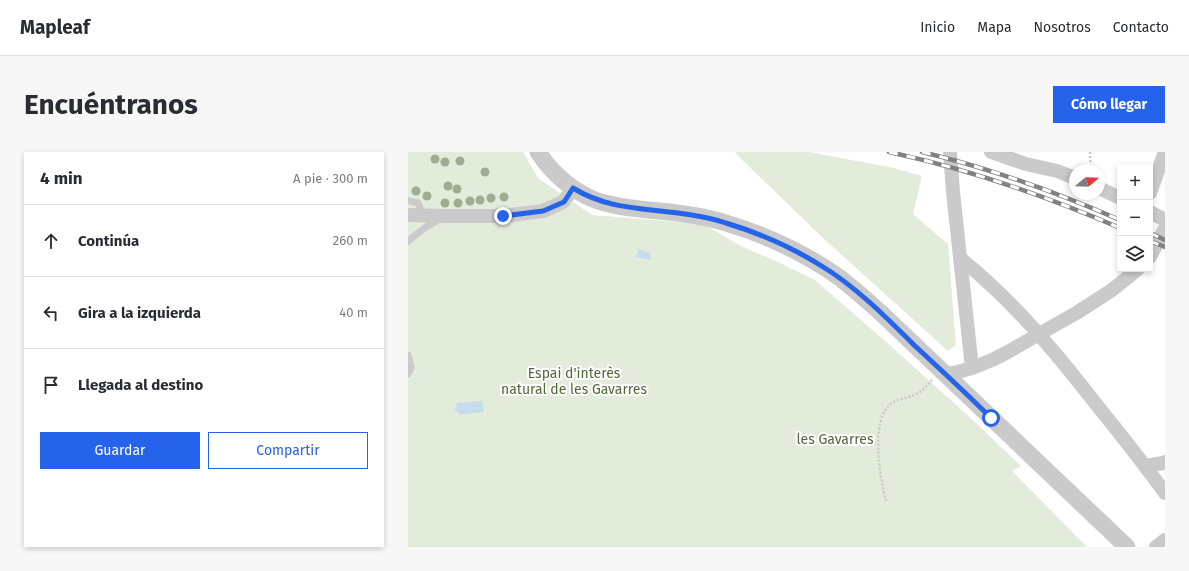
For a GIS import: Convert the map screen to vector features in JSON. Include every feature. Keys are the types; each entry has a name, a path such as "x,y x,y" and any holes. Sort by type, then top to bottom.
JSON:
{"street":[{"path":"538,152 553,171 573,188 596,200 625,207 679,213 725,222 795,250 820,265 858,292 892,323 1127,547"},
{"path":"950,152 972,368"},
{"path":"1153,184 1164,152"},
{"path":"996,153 1026,164 1057,171 1069,176"},
{"path":"408,215 503,216 543,211 564,202 573,188"},
{"path":"1105,191 1117,197"},
{"path":"1153,214 1165,220"},
{"path":"1153,252 1165,228"},
{"path":"961,259 1010,303 1064,363 1146,466 1165,493"},
{"path":"946,375 972,368 992,360 1039,335 1112,290 1134,272"},
{"path":"1146,466 1165,462"},
{"path":"1156,547 1165,540"}],"lane":[{"path":"408,201 418,203 425,216"},
{"path":"408,241 426,227 445,216"},
{"path":"408,355 411,368 408,374"}],"path":[{"path":"1090,152 1091,164"},
{"path":"886,501 879,471 879,437 882,415 892,403 918,394 934,378 946,375"}],"green space":[{"name":"Espai d'interès natural de les Gavarres","path":"408,152 523,152 538,178 592,215 703,224 741,246 815,280 974,421 1021,466 1012,471 1087,547 408,547"},
{"path":"735,152 809,152 894,168 922,176 913,214 948,244 956,345 948,351 823,238"}],"water":[{"path":"639,249 650,253 650,260 636,257"},
{"path":"482,401 484,412 459,415 459,413 454,409 457,406 456,403"}],"railway":[{"path":"889,152 1006,184 1064,205 1117,227"},
{"path":"922,152 997,173 1117,219"},
{"path":"1153,234 1165,240"},
{"path":"1153,242 1165,247"}],"route":[{"path":"503,216 543,211 564,202 573,188 582,194 609,204 709,218 725,222 774,241 795,250 820,265 858,292 991,418"}],"park label":[{"name":"les Gavarres","path":"835,439"}]}
